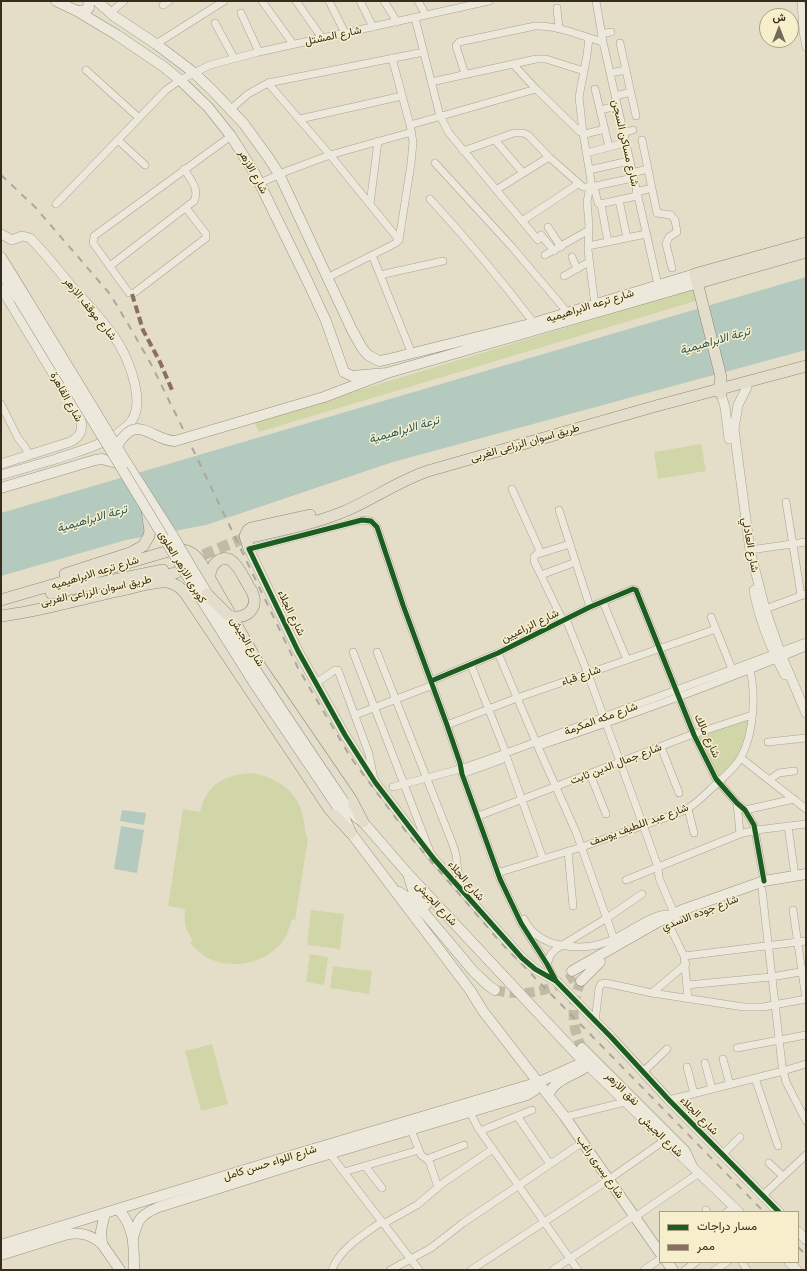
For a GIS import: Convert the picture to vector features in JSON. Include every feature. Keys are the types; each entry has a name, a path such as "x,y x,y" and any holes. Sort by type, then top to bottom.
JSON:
{"main road":[{"name":"شارع الازهر","path":"56,1 77,11 147,55 180,80 208,107 244,154 260,183 326,321 344,372 352,376 387,373"},
{"path":"77,11 86,10 89,8 88,1"},
{"name":"شارع الازهر","path":"97,1 110,13 156,44 193,72 231,109 256,140 279,174 343,314 362,348 373,358"},
{"path":"110,13 107,14 105,18 109,24 110,31"},
{"name":"شارع ترعه الابراهيميه","path":"373,358 385,360 412,354 534,323 595,305 621,302 658,285 697,284 806,243"},
{"name":"شارع ترعه الابراهيميه","path":"387,373 621,302 697,284 806,252"},
{"path":"1,257 21,297"},
{"path":"1,272 21,297"},
{"path":"697,284 721,377 720,392"},
{"name":"كوبرى الازهر العلوى","path":"21,297 173,536 211,587 262,681 340,804 351,834"},
{"name":"كوبرى الازهر العلوى","path":"21,297 147,510 256,686 340,804 363,822"},
{"name":"طريق اسوان الزراعى الغربى","path":"720,392 731,386 806,366"},
{"name":"طريق اسوان الزراعى الغربى","path":"669,405 435,474 339,521 300,532 251,543 245,536 251,528 312,515 342,505 375,489 387,489 428,470 669,405 747,387 806,371"},
{"path":"117,446 126,434 132,431 142,429 147,430 164,440 175,441 324,397 387,373"},
{"path":"721,377 731,386"},
{"path":"1,488 95,460 102,459 120,464"},
{"path":"1,594 108,561 138,549 146,541 150,531 147,510"},
{"name":"شارع ترعه الابراهيميه","path":"1,600 166,551 178,549 189,559"},
{"name":"شارع الجيش","path":"189,559 198,558 211,587 260,666 351,799 363,822 408,875 586,1064"},
{"name":"طريق اسوان الزراعى الغربى","path":"1,604 86,585 160,571 189,559"},
{"name":"طريق اسوان الزراعى الغربى","path":"1,613 105,588 165,576 189,559"},
{"path":"190,601 204,606 213,602 215,598 211,587 210,573 214,564 218,560 227,559 235,564 253,594 253,607 248,614 240,618 231,617 228,615 211,587"},
{"name":"شارع ترعه الابراهيميه","path":"1,616 26,613 89,596 157,583 166,582 174,584"},
{"name":"شارع الجيش","path":"174,584 182,590 190,601 330,810 351,834 394,889 470,990 483,1011 539,1082"},
{"name":"شارع جوده الاسدي","path":"575,976 602,957 673,919 763,885 806,874"},
{"path":"394,889 416,903 474,972 489,986 495,986 413,890 408,875"},
{"name":"شارع جوده الاسدي","path":"763,885 806,881"},
{"name":"نفق الازهر","path":"582,1048 685,1151 695,1169"},
{"path":"549,1095 551,1089 557,1082 586,1064"},
{"name":"شارع اللواء حسن كامل","path":"1,1245 104,1213 365,1139 539,1082 586,1064"},
{"name":"شارع اللواء حسن كامل","path":"133,1238 139,1220 151,1210 300,1158 330,1154 365,1139 411,1130 530,1094 535,1090 539,1082"},
{"name":"شارع يسرى راغب","path":"539,1082 659,1251"},
{"path":"118,1209 126,1220 133,1238 135,1256 134,1270"},
{"path":"102,1244 101,1231 104,1213"},
{"path":"1,1255 78,1233 87,1234 97,1239 118,1266 132,1261 135,1256"}],"street":[{"path":"110,13 124,1"},
{"path":"156,44 224,1"},
{"path":"262,1 293,44"},
{"path":"296,1 322,38"},
{"path":"329,1 345,33"},
{"path":"360,1 373,27"},
{"path":"384,1 397,22"},
{"path":"418,1 426,15"},
{"path":"451,1 456,9"},
{"name":"شارع المشتل","path":"56,204 166,90 193,72 210,65 259,52 456,9 477,2 489,1"},
{"name":"شارع مساكن السجن","path":"596,1 602,38 625,144 658,285"},
{"path":"801,1 803,32 806,47"},
{"path":"557,8 559,29"},
{"path":"241,13 259,52"},
{"path":"415,18 440,116 449,133 522,221 554,251"},
{"path":"214,23 234,58"},
{"path":"465,74 456,46 459,42 535,26 559,29 589,38 602,38 612,32"},
{"path":"589,38 579,97 583,134 592,187 598,203 601,204 608,242"},
{"path":"620,43 636,116"},
{"path":"231,109 248,94 268,82 424,52"},
{"path":"327,278 372,256 396,243 398,240 412,152 411,129 392,58"},
{"path":"431,82 541,58 584,70"},
{"path":"513,64 536,89 583,134"},
{"path":"86,70 139,118"},
{"path":"610,73 626,70"},
{"path":"268,82 330,155 398,240"},
{"path":"260,183 279,174 330,155 378,141 411,129 440,116 536,89"},
{"path":"595,89 609,147"},
{"path":"615,96 631,92"},
{"path":"300,119 402,96"},
{"path":"600,110 617,106"},
{"path":"583,134 605,129"},
{"path":"623,133 633,130"},
{"path":"463,151 514,134 523,133 528,135 549,157 583,187 592,187 648,170"},
{"path":"186,208 206,234 206,238 132,294 129,293 94,243 93,238 95,234 231,136"},
{"path":"118,140 145,165"},
{"path":"495,140 523,173"},
{"path":"642,140 658,213 662,215 671,215 676,222 677,232 669,237 666,244 672,268"},
{"path":"370,204 378,141"},
{"path":"586,153 625,144"},
{"path":"496,190 549,157"},
{"path":"589,170 629,161"},
{"path":"435,164 512,247 568,313"},
{"path":"110,266 194,201 196,191 194,185 184,170"},
{"path":"522,221 578,184"},
{"path":"592,187 587,202 589,230 588,246 595,305"},
{"path":"601,204 618,200 652,188"},
{"path":"430,199 467,239 534,323"},
{"path":"618,200 627,238"},
{"path":"548,227 561,247"},
{"path":"588,246 627,238 646,232 653,228"},
{"path":"545,256 589,230"},
{"name":"شارع موقف الازهر","path":"1,234 12,240 22,236 30,238 63,282 106,327 112,341 123,354 135,385 137,407 134,417 130,423 116,435 100,444 1,475"},
{"path":"372,256 412,354"},
{"path":"572,257 577,269"},
{"path":"380,276 443,261"},
{"path":"564,276 589,262"},
{"name":"شارع القاهرة","path":"1,288 81,420 82,427 77,438 70,442 1,464"},
{"name":"شارع العادلي","path":"747,387 738,406 734,429 750,550 778,655"},
{"name":"شارع العادلي","path":"720,392 725,407 758,611 795,693 803,697 806,712"},
{"path":"1,404 18,438 26,447 29,455"},
{"path":"512,489 539,549 538,554"},
{"path":"765,609 804,594 786,502"},
{"path":"559,510 590,607"},
{"name":"شارع الجلاء","path":"556,982 547,964 521,923 499,873 375,524 362,520 251,543 281,616 316,683 375,782 434,858 528,964 556,982 778,1211"},
{"path":"750,550 806,542"},
{"path":"570,544 538,554 534,556 533,559 564,620 588,674 658,867 659,876 686,964 688,999"},
{"path":"541,575 576,562"},
{"name":"شارع الزراعيين","path":"355,715 395,700 498,653 590,607 633,589 637,590"},
{"name":"شارع مالك","path":"637,590 694,735 718,782 745,810 752,820 756,830 763,885 778,1041 783,1071 786,1082 806,1121"},
{"path":"603,602 627,660"},
{"path":"711,617 732,669"},
{"name":"شارع قباء","path":"447,724 488,708 716,629"},
{"name":"شارع مكه المكرمة","path":"778,655 806,642"},
{"name":"شارع مكه المكرمة","path":"393,787 506,756 605,721 778,655 806,647"},
{"path":"353,652 427,844 434,858"},
{"path":"377,652 454,850 460,889"},
{"path":"498,653 582,847 614,939"},
{"path":"470,665 488,708 543,859"},
{"name":"شارع مكه المكرمة","path":"677,694 732,669 748,666"},
{"name":"شارع عبد اللطيف يوسف","path":"499,873 582,847 688,809 733,768 741,758 746,744 752,715 752,690 748,666"},
{"path":"316,683 337,670 371,760 375,782"},
{"name":"شارع جمال الدين ثابت","path":"481,815 556,788 661,747 752,715"},
{"path":"768,742 806,738"},
{"path":"661,747 679,793"},
{"path":"741,758 806,809"},
{"name":"شارع الجلاء","path":"463,769 481,815 499,873 528,926 543,940 562,946"},
{"path":"769,780 779,773 794,771"},
{"path":"590,774 606,814"},
{"path":"745,810 794,799"},
{"path":"737,803 740,834"},
{"path":"688,809 694,833"},
{"path":"626,880 740,834 756,830 806,824"},
{"path":"788,826 795,876"},
{"path":"568,851 573,906"},
{"path":"547,964 550,954 556,949 607,918 642,894"},
{"path":"596,1022 599,988 601,984 606,983 688,999 744,1007 763,1007 806,999 804,972 793,910"},
{"name":"شارع جوده الاسدي","path":"562,946 592,946 614,939 665,913 673,919"},
{"path":"684,956 806,941"},
{"path":"652,992 686,964"},
{"path":"687,985 771,977 804,972"},
{"path":"737,1048 778,1041 806,1034"},
{"path":"643,1072 667,1049"},
{"path":"723,1059 730,1085"},
{"path":"705,1063 712,1089"},
{"name":"شارع الجيش","path":"586,1064 695,1169 733,1210"},
{"path":"669,1100 806,1064"},
{"path":"687,1067 694,1094"},
{"path":"755,1078 778,1146"},
{"path":"565,1117 625,1102"},
{"path":"799,1108 806,1103"},
{"path":"480,1131 532,1110"},
{"path":"470,1112 480,1131 578,1270"},
{"path":"517,1116 550,1164"},
{"path":"411,1130 421,1156 427,1159 438,1187"},
{"path":"722,1154 740,1137"},
{"path":"471,1270 608,1180 665,1140"},
{"path":"390,1270 431,1248 463,1223 582,1142"},
{"path":"427,1159 464,1145"},
{"path":"332,1270 343,1252 382,1223 417,1205 438,1187 493,1149"},
{"path":"344,1172 419,1150"},
{"path":"330,1154 419,1270"},
{"path":"762,1196 806,1155"},
{"path":"769,1162 783,1176"},
{"path":"365,1166 382,1188"},
{"path":"553,1270 634,1216 695,1169"},
{"path":"644,1270 659,1260"},
{"path":"685,1270 695,1263"}],"green space":[{"path":"693,289 696,301 259,432 254,422"},
{"path":"701,444 706,471 658,479 654,452"},
{"path":"751,716 741,756 718,782 695,735"},
{"path":"254,773 267,777 286,788 293,794 302,812 306,837 308,838 295,920 292,919 287,934 281,943 264,957 244,963 222,963 206,957 190,943 193,940 185,925 185,909 168,906 183,809 200,812 207,794 219,782 235,775"},
{"path":"311,910 344,914 340,949 307,945"},
{"path":"310,954 328,957 324,985 306,982"},
{"path":"333,966 372,971 369,994 330,988"},
{"path":"212,1044 228,1104 201,1111 185,1051"}],"water":[{"name":"ترعة الابراهيمية","path":"806,277 806,350 393,462 206,525 126,540 1,576 1,513"},
{"path":"122,810 146,813 144,825 120,821"},
{"path":"121,826 144,830 137,873 114,869"}],"tunnel":[{"path":"188,561 242,539 251,537"},
{"path":"495,990 516,993 536,992 555,986 574,976"},
{"path":"581,981 575,998 574,1023 578,1040 582,1048"}],"railway":[{"path":"1,175 35,207 110,294 151,364 298,668 351,758 407,833 501,943 763,1211"},
{"path":"799,1248 806,1255"}],"marked path":[{"path":"132,294 143,330 160,362 172,390"}],"cycle path":[{"path":"362,520 371,521 377,527 403,605 447,725 460,763 462,774 500,879 521,923 556,981 535,969 522,958 434,859 375,782 345,735 298,651 249,549 362,520"},
{"path":"431,681 498,653 590,607 633,589 636,590 694,735 716,779 745,810 754,825 764,881"},
{"path":"556,981 611,1037 669,1100 778,1211"}]}
